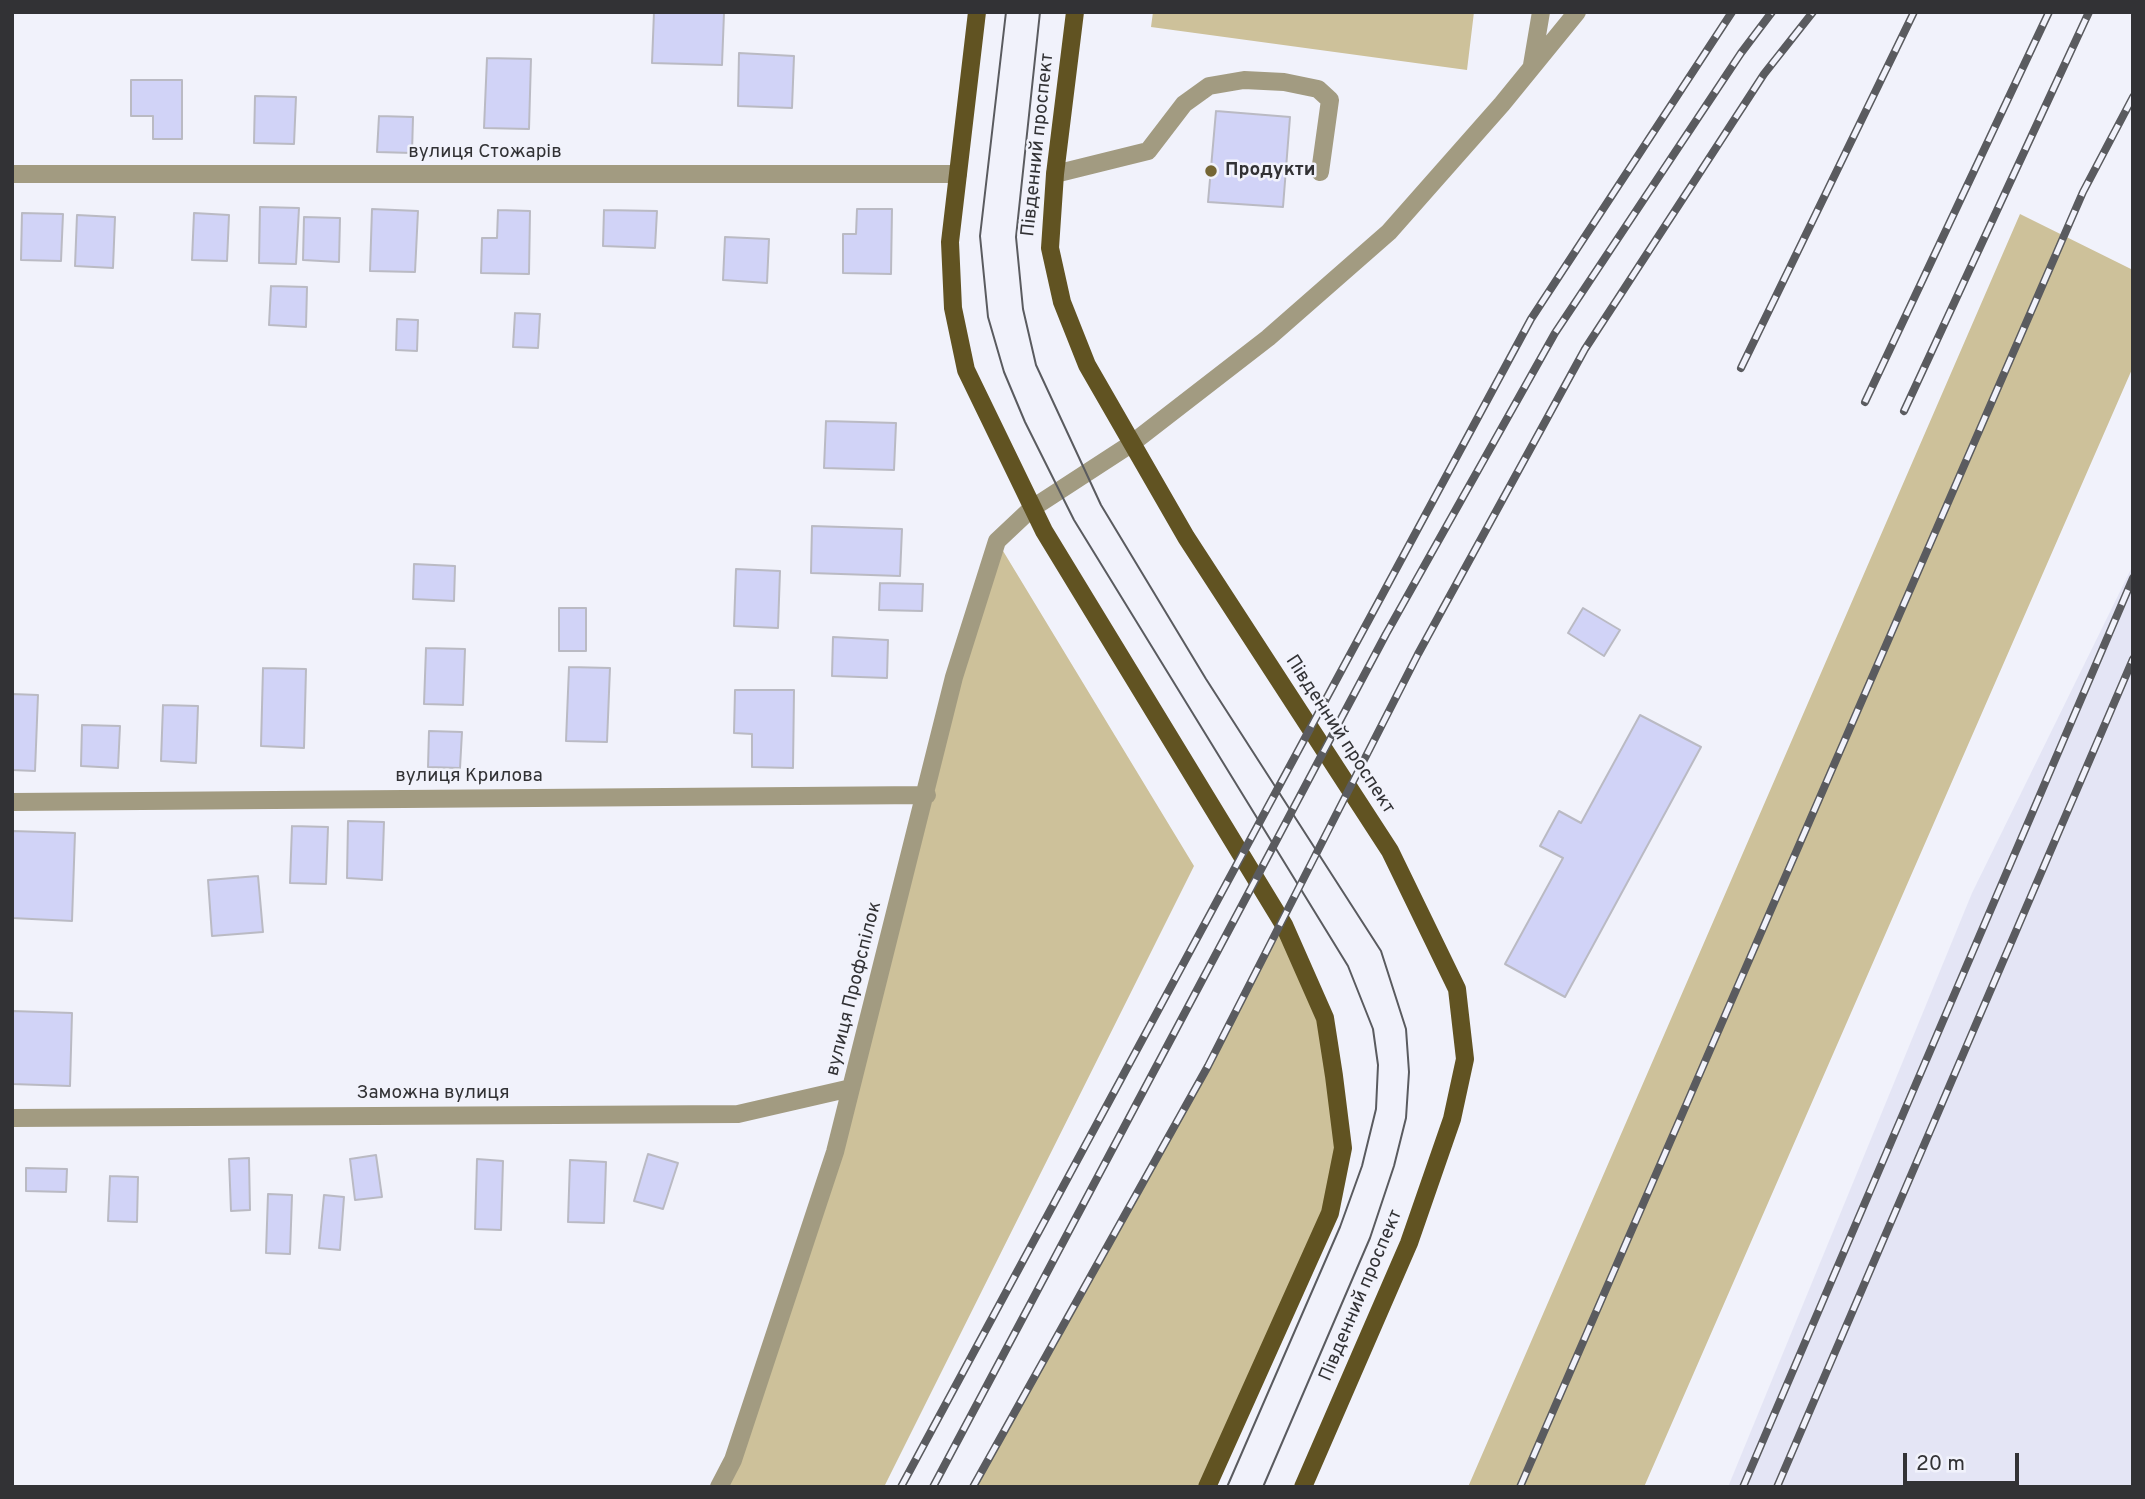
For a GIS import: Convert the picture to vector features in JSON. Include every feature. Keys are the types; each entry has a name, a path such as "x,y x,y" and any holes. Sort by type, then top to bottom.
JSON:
{"main road":[{"path":"977,12 950,242 953,308 966,370 1031,509 1284,925 1325,1018 1343,1148 1330,1213 1207,1487"},
{"name":"Південний проспект","path":"1075,12 1055,174 1050,248 1062,302 1087,365 1131,444 1233,611 1390,851 1457,989 1465,1059 1452,1119 1409,1243 1303,1487"}],"street":[{"path":"1532,68 1541,12"},
{"name":"вулиця Профспілок","path":"719,1487 733,1460 835,1152 927,795 954,677 996,541 1031,509 1131,444 1268,338 1389,232 1532,68 1577,12"},
{"path":"1055,174 1147,151 1184,104 1209,86 1244,80 1284,82 1318,89 1330,100 1320,172"},
{"name":"вулиця Стожарів","path":"12,174 958,174"},
{"name":"вулиця Крилова","path":"12,802 927,795"},
{"name":"Заможна вулиця","path":"12,1118 738,1114 852,1088"}],"shaded area":[{"path":"1153,12 1474,12 1467,70 1151,27"},
{"path":"2020,214 2133,270 2133,367 1644,1487 1468,1487"},
{"path":"997,541 1194,866 884,1487 719,1487 835,1152"},
{"path":"2133,565 2133,1487 1728,1487 1972,893"},
{"path":"1284,925 1325,1018 1343,1148 1330,1213 1207,1487 973,1487"}],"building":[{"path":"654,12 724,13 722,65 652,63"},
{"path":"739,53 794,56 792,108 738,106"},
{"path":"487,58 531,59 529,129 484,128"},
{"path":"131,80 182,80 182,139 153,139 153,116 131,116"},
{"path":"255,96 296,97 294,144 254,143"},
{"path":"1216,111 1290,117 1283,207 1208,202"},
{"path":"379,116 413,117 412,153 377,152"},
{"path":"260,207 299,208 296,264 259,263"},
{"path":"372,209 418,211 415,272 370,271"},
{"path":"857,209 892,209 891,274 843,273 843,234 856,234"},
{"path":"498,210 530,211 529,274 481,273 482,238 497,238"},
{"path":"604,210 657,211 655,248 603,246"},
{"path":"22,213 63,214 61,261 21,260"},
{"path":"194,213 229,215 227,261 192,260"},
{"path":"77,215 115,217 113,268 75,266"},
{"path":"304,217 340,218 339,262 303,260"},
{"path":"725,237 769,239 767,283 723,280"},
{"path":"271,286 307,287 306,327 269,325"},
{"path":"515,313 540,314 538,348 513,347"},
{"path":"397,319 418,320 417,351 396,350"},
{"path":"826,421 896,423 894,470 824,468"},
{"path":"812,526 902,529 900,576 811,573"},
{"path":"414,564 455,566 454,601 413,599"},
{"path":"736,569 780,571 778,628 734,626"},
{"path":"880,583 923,584 922,611 879,610"},
{"path":"559,608 586,608 586,651 559,651"},
{"path":"1583,608 1620,630 1604,656 1568,633"},
{"path":"833,637 888,640 887,678 832,676"},
{"path":"426,648 465,649 463,705 424,704"},
{"path":"569,667 610,668 607,742 566,741"},
{"path":"263,668 306,669 304,748 261,746"},
{"path":"735,690 794,690 793,768 752,767 752,734 734,733"},
{"path":"12,694 38,695 35,771 12,770"},
{"path":"163,705 198,706 196,763 161,761"},
{"path":"1640,715 1701,747 1565,997 1505,964 1563,858 1540,846 1559,811 1581,823"},
{"path":"82,725 120,726 118,768 81,766"},
{"path":"429,731 462,732 460,768 428,767"},
{"path":"348,821 384,822 382,880 347,878"},
{"path":"292,826 328,827 326,884 290,883"},
{"path":"12,831 75,833 72,921 12,918"},
{"path":"258,876 263,932 212,936 208,880"},
{"path":"12,1011 72,1013 70,1086 12,1084"},
{"path":"648,1154 678,1163 663,1209 634,1201"},
{"path":"376,1155 382,1197 355,1200 350,1159"},
{"path":"249,1158 250,1210 231,1211 229,1159"},
{"path":"477,1159 503,1161 501,1230 475,1229"},
{"path":"570,1160 606,1162 604,1223 568,1222"},
{"path":"26,1168 67,1169 66,1192 26,1191"},
{"path":"110,1176 138,1177 137,1222 108,1221"},
{"path":"268,1194 292,1195 290,1254 266,1253"},
{"path":"324,1195 344,1197 340,1250 319,1248"}],"tram line":[{"path":"1006,12 980,236 988,317 1004,372 1025,422 1074,520 1348,966 1373,1029 1378,1065 1376,1109 1362,1166 1340,1227 1227,1487"},
{"path":"1040,12 1016,237 1023,309 1036,365 1101,505 1206,679 1381,951 1406,1029 1409,1072 1406,1118 1394,1166 1370,1238 1263,1487"}],"railway":[{"path":"901,1487 1531,319 1732,12"},
{"path":"933,1487 1386,634 1555,333 1741,53 1772,12"},
{"path":"973,1487 1208,1066 1418,654 1585,349 1764,74 1813,12"},
{"path":"1741,368 1914,12"},
{"path":"1865,402 2049,12"},
{"path":"1904,411 2089,12"},
{"path":"1520,1487 2083,192 2133,97"},
{"path":"1743,1487 2133,578"},
{"path":"1777,1487 2133,659"}],"place":[{"name":"Продукти","path":"1211,171"}]}
